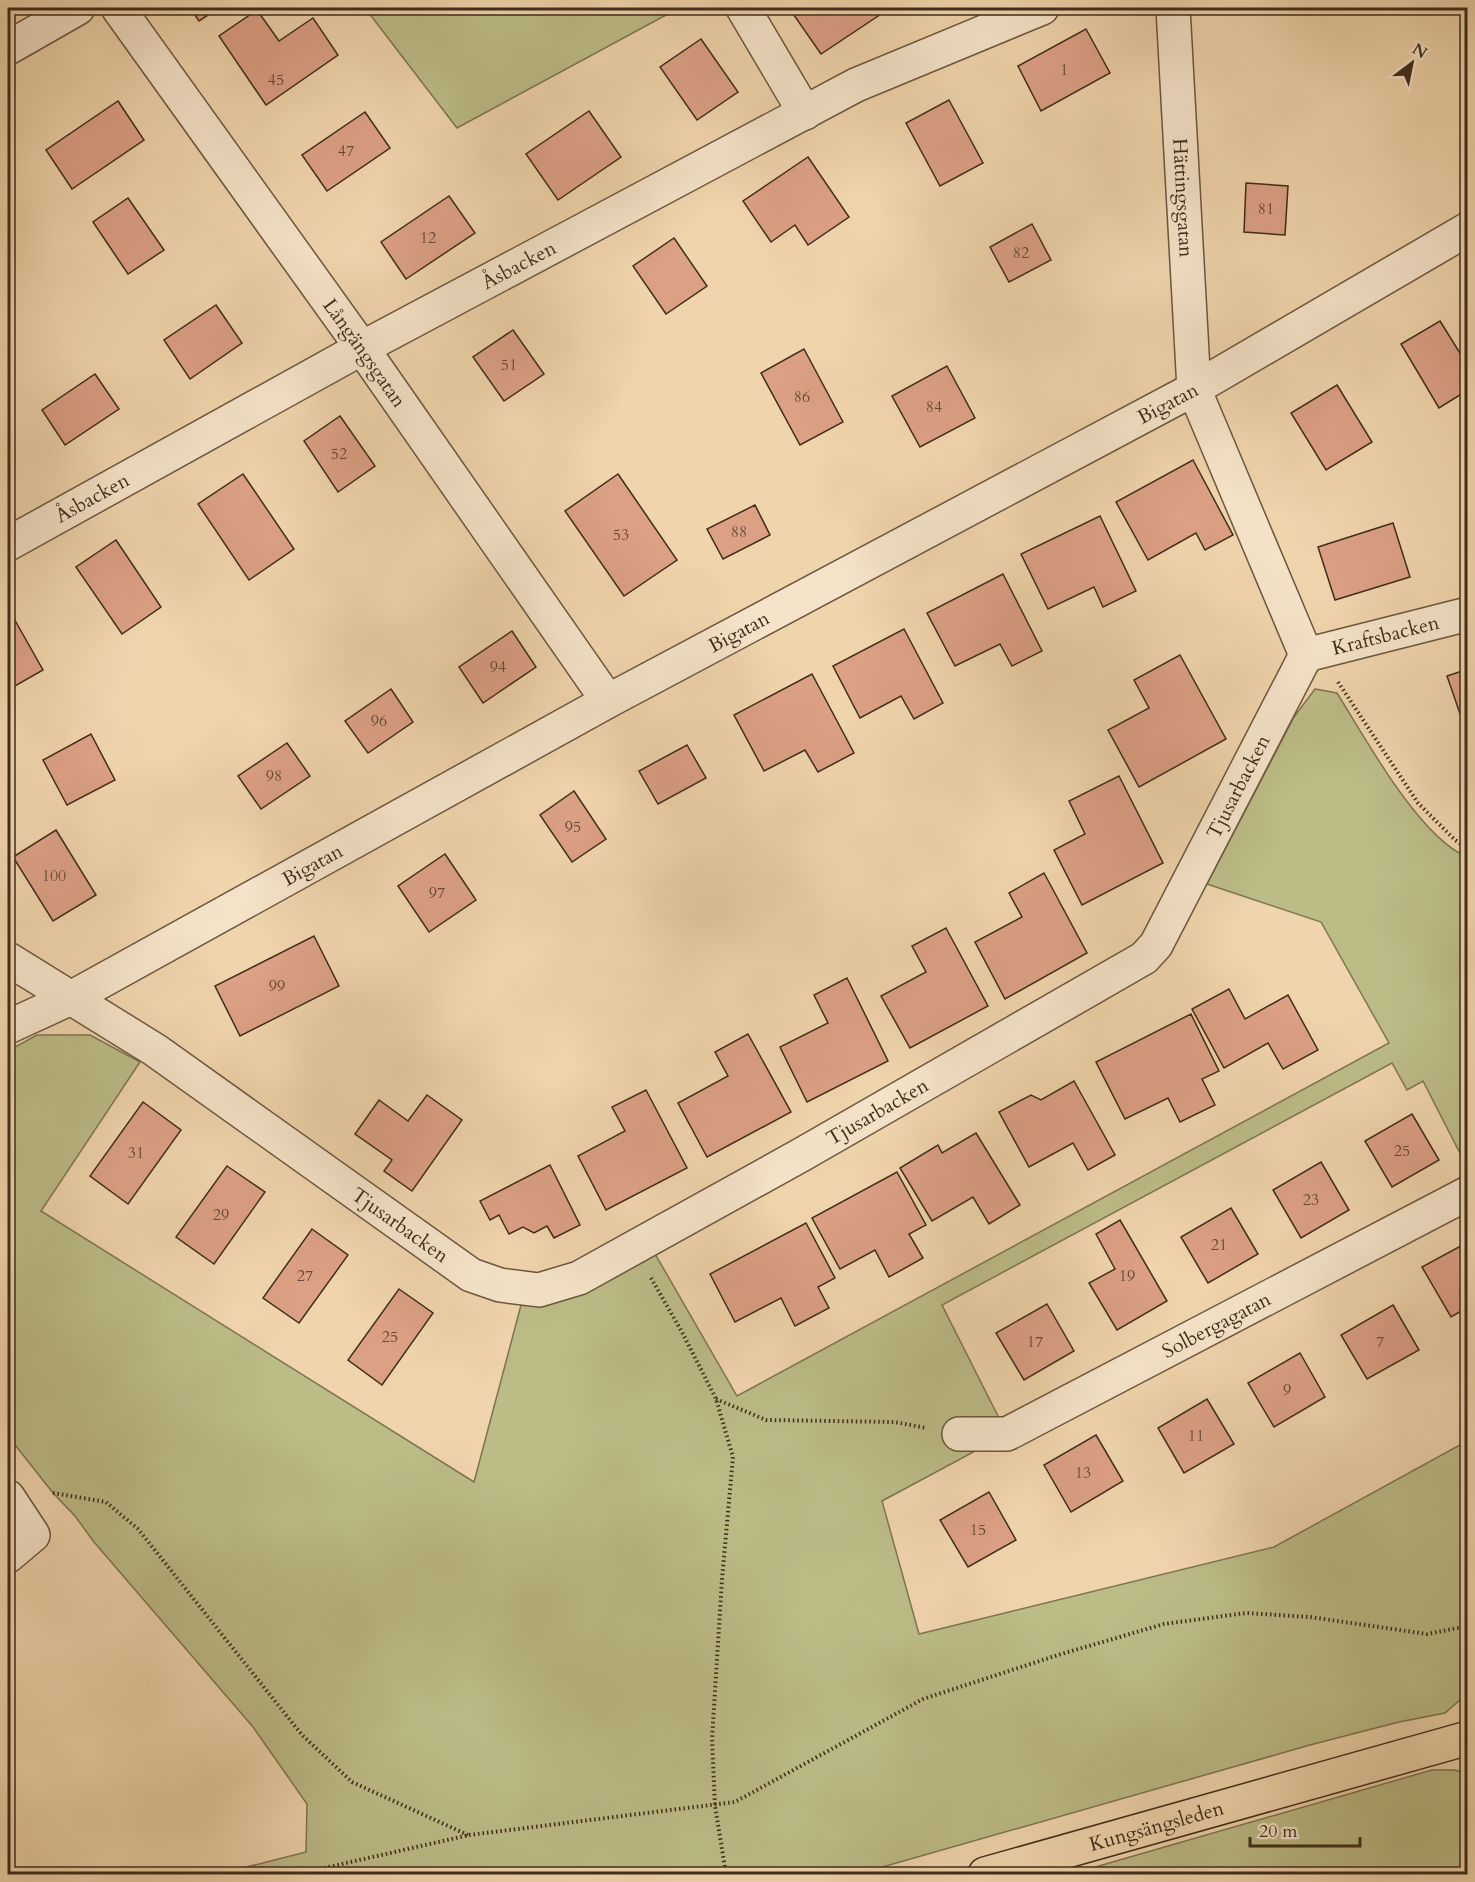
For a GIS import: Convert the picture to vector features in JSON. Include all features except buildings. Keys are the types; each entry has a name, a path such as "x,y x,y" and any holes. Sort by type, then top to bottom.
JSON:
{"main road":[{"name":"Kungsängsleden","path":"985,1875 1467,1738"}],"street":[{"path":"8,48 78,8"},
{"name":"Långängsgatan","path":"118,8 362,348 608,701"},
{"path":"743,8 805,113"},
{"name":"Åsbacken","path":"8,544 362,348 856,85 1042,8"},
{"name":"Hättingsgatan","path":"1173,8 1194,389"},
{"name":"Bigatan","path":"8,1027 71,998 608,701 1194,389 1467,229"},
{"path":"1194,389 1306,655"},
{"name":"Kraftsbacken","path":"1306,655 1467,615"},
{"name":"Tjusarbacken","path":"8,959 155,1050 471,1275 500,1285 539,1290 579,1278 634,1248 1144,958 1156,945 1306,655"},
{"name":"Solbergagatan","path":"959,1434 1007,1434 1467,1193"},
{"path":"8,1497 33,1534 8,1556"}],"path":[{"path":"1306,655 1336,680 1418,803 1455,840 1467,848"},
{"path":"634,1248 682,1332 716,1399 733,1457 711,1739 715,1806 726,1875"},
{"path":"716,1399 766,1420 895,1422 959,1434"},
{"path":"54,1493 106,1502 138,1529 302,1735 352,1782 469,1835"},
{"path":"298,1875 469,1835 735,1802 923,1699 1058,1655 1164,1624 1246,1613 1310,1617 1427,1634 1467,1626"}],"green space":[{"path":"365,8 679,8 457,128"},
{"path":"1315,689 1337,693 1394,784 1412,808 1449,846 1467,857 1467,1167 1423,1081 1407,1090 1392,1063 942,1305 1007,1434 882,1501 919,1634 1274,1547 1467,1441 1467,1689 1462,1698 1445,1713 1399,1722 1310,1745 858,1874 219,1874 306,1852 307,1804 253,1727 94,1542 8,1436 8,1051 37,1035 90,1035 140,1062 41,1211 474,1482 525,1290 647,1240 737,1396 1389,1043 1321,922 1207,884 1294,717"},
{"path":"1432,1770 1455,1770 1467,1774 1467,1874 1071,1874"}]}
